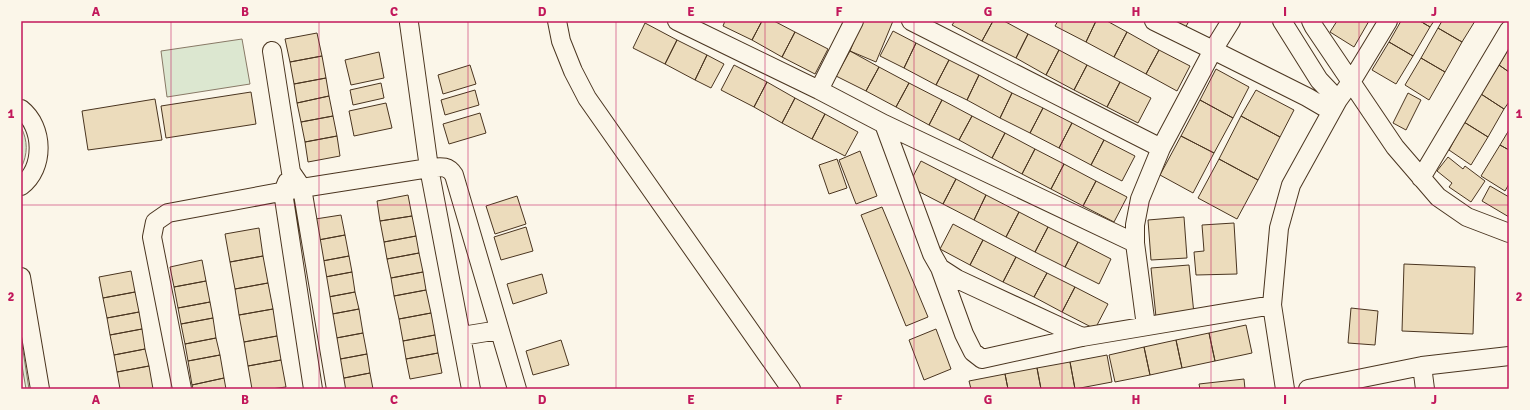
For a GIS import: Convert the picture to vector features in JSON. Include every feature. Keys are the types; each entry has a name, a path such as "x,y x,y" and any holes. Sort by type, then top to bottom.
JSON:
{"street":[{"path":"557,21 561,41 573,71 587,98 791,389"},
{"path":"677,21 819,90 884,124 1135,243"},
{"path":"819,90 854,21"},
{"path":"910,21 1161,148"},
{"path":"1154,21 1307,97 1335,106"},
{"path":"1146,326 1135,243 1135,225 1140,199 1161,148 1230,21"},
{"path":"1282,21 1335,106"},
{"path":"1311,21 1395,147 1438,197 1467,217 1509,233"},
{"path":"1285,389 1272,305 1279,228 1291,185 1335,106 1388,21"},
{"path":"409,23 429,168 471,389"},
{"path":"1422,178 1509,30"},
{"path":"272,51 291,172 302,188 336,389"},
{"path":"21,109 32,121 37,134 39,147 37,160 32,173 21,186"},
{"path":"884,124 927,242 940,268 964,334 973,352 982,359 1082,337 1272,305"},
{"path":"182,389 152,238 155,222 168,213 302,188 429,168 445,167 451,170 454,175 517,389"},
{"path":"291,172 283,192 313,389"},
{"path":"940,268 957,279 1082,337"},
{"path":"21,277 40,389"},
{"path":"462,336 499,330"},
{"path":"1308,389 1422,366 1509,356"},
{"path":"1422,366 1424,389"}],"green space":[{"path":"242,39 250,84 167,97 161,51"},
{"path":"21,127 26,142 26,153 21,168"},
{"path":"21,338 29,389 26,389 21,360"}],"building":[{"path":"725,21 762,21 752,40 723,26"},
{"path":"762,21 774,21 795,32 782,57 752,40"},
{"path":"862,21 893,21 876,62 850,51"},
{"path":"955,21 993,21 982,41 952,25"},
{"path":"993,21 1004,21 1028,34 1016,58 982,41"},
{"path":"1058,21 1096,21 1086,42 1055,26"},
{"path":"1096,21 1107,21 1127,32 1114,57 1086,42"},
{"path":"1164,21 1189,21 1183,32"},
{"path":"1337,21 1369,21 1354,47 1330,32"},
{"path":"1401,21 1420,21 1430,27 1413,56 1389,42"},
{"path":"1420,21 1434,21 1430,27"},
{"path":"1442,21 1475,21 1462,42 1438,28"},
{"path":"645,23 677,40 665,64 633,48"},
{"path":"1438,28 1462,42 1445,72 1421,58"},
{"path":"893,31 916,43 904,68 880,56"},
{"path":"795,32 828,49 815,74 782,57"},
{"path":"1127,32 1159,50 1146,74 1114,57"},
{"path":"317,33 322,56 290,62 285,39"},
{"path":"1028,34 1059,50 1046,75 1016,58"},
{"path":"677,40 707,55 695,80 665,64"},
{"path":"1389,42 1413,56 1396,84 1372,70"},
{"path":"916,43 949,60 936,85 904,68"},
{"path":"1509,48 1509,72 1499,65"},
{"path":"1059,50 1087,65 1074,90 1046,75"},
{"path":"1159,50 1190,66 1177,91 1146,74"},
{"path":"850,51 879,67 866,91 836,76"},
{"path":"379,52 384,78 351,85 345,60"},
{"path":"707,55 724,64 711,88 695,80"},
{"path":"322,56 326,78 294,84 290,62"},
{"path":"1421,58 1445,72 1429,100 1405,85"},
{"path":"949,60 979,75 967,100 936,85"},
{"path":"470,65 476,84 443,94 438,75"},
{"path":"734,65 767,82 754,107 721,90"},
{"path":"1087,65 1120,82 1107,107 1074,90"},
{"path":"1499,65 1509,72 1509,102 1504,109 1481,94"},
{"path":"879,67 909,83 896,107 866,91"},
{"path":"1216,69 1249,87 1233,118 1200,100"},
{"path":"979,75 1012,93 1000,118 967,100"},
{"path":"326,78 329,96 297,103 294,84"},
{"path":"767,82 795,98 782,123 754,107"},
{"path":"1120,82 1151,98 1138,123 1107,107"},
{"path":"381,83 384,98 353,105 350,90"},
{"path":"909,83 942,100 929,125 896,107"},
{"path":"475,90 479,105 445,115 441,100"},
{"path":"1256,90 1294,110 1280,137 1241,116"},
{"path":"251,92 256,124 166,138 161,106"},
{"path":"1012,93 1043,108 1030,133 1000,118"},
{"path":"1408,93 1421,100 1406,130 1393,123"},
{"path":"1481,94 1504,109 1488,137 1464,122"},
{"path":"329,96 333,116 301,122 297,103"},
{"path":"795,98 825,114 812,139 782,123"},
{"path":"155,99 162,140 88,150 82,111"},
{"path":"942,100 972,116 959,140 929,125"},
{"path":"1200,100 1233,118 1214,153 1181,136"},
{"path":"386,103 392,128 354,136 349,111"},
{"path":"1043,108 1072,123 1059,148 1030,133"},
{"path":"480,113 486,133 449,144 443,124"},
{"path":"825,114 858,132 845,156 812,139"},
{"path":"333,116 337,136 305,142 301,122"},
{"path":"972,116 1005,133 992,158 959,140"},
{"path":"1241,116 1280,137 1258,180 1219,159"},
{"path":"1464,122 1488,137 1471,165 1449,150"},
{"path":"1072,123 1104,140 1091,165 1059,148"},
{"path":"1509,130 1509,150 1500,145"},
{"path":"1005,133 1035,149 1022,174 992,158"},
{"path":"337,136 340,156 308,162 305,142"},
{"path":"1181,136 1214,153 1193,193 1160,175"},
{"path":"1104,140 1135,156 1122,181 1091,165"},
{"path":"1500,145 1509,150 1509,184 1505,191 1481,176"},
{"path":"1035,149 1064,164 1051,189 1022,174"},
{"path":"860,151 877,196 856,204 839,160"},
{"path":"1448,157 1463,169 1465,166 1485,181 1471,202 1449,187 1452,183 1437,171"},
{"path":"837,159 847,188 829,194 819,165"},
{"path":"1219,159 1258,180 1237,219 1198,198"},
{"path":"921,161 956,179 943,204 908,186"},
{"path":"1064,164 1096,181 1083,206 1051,189"},
{"path":"956,179 986,195 974,220 943,204"},
{"path":"1096,181 1127,197 1114,222 1083,206"},
{"path":"1490,186 1509,197 1509,217 1482,201"},
{"path":"408,195 412,216 380,221 377,201"},
{"path":"986,195 1019,212 1006,237 974,220"},
{"path":"517,196 526,224 495,234 486,206"},
{"path":"882,207 928,317 906,326 861,215"},
{"path":"1019,212 1048,227 1035,252 1006,237"},
{"path":"341,215 345,235 313,241 309,220"},
{"path":"412,216 416,236 384,242 380,221"},
{"path":"1184,217 1187,258 1151,260 1148,220"},
{"path":"1234,223 1237,274 1196,275 1194,252 1204,251 1202,225"},
{"path":"953,224 983,240 970,265 940,249"},
{"path":"526,227 533,251 501,260 494,237"},
{"path":"1048,227 1078,242 1065,267 1035,252"},
{"path":"259,228 263,256 230,262 225,234"},
{"path":"345,235 349,256 317,262 313,241"},
{"path":"416,236 419,253 387,259 384,242"},
{"path":"983,240 1016,257 1003,282 970,265"},
{"path":"1078,242 1111,259 1099,284 1065,267"},
{"path":"419,253 423,272 391,278 387,259"},
{"path":"263,256 268,283 235,289 230,262"},
{"path":"349,256 352,272 320,278 317,262"},
{"path":"1016,257 1047,273 1034,297 1003,282"},
{"path":"202,260 206,281 174,287 170,267"},
{"path":"1404,264 1475,267 1473,334 1402,331"},
{"path":"1189,265 1194,314 1156,317 1151,268"},
{"path":"131,271 135,292 103,298 99,277"},
{"path":"352,272 355,292 323,298 320,278"},
{"path":"423,272 426,290 394,296 391,278"},
{"path":"1047,273 1075,287 1062,312 1034,297"},
{"path":"542,274 547,293 513,304 507,284"},
{"path":"206,281 210,302 178,308 174,287"},
{"path":"268,283 273,309 239,315 235,289"},
{"path":"1075,287 1108,304 1095,329 1062,312"},
{"path":"426,290 431,313 399,319 394,296"},
{"path":"135,292 139,312 107,318 103,298"},
{"path":"355,292 359,309 327,315 323,298"},
{"path":"210,302 213,318 181,324 178,308"},
{"path":"1351,308 1378,311 1375,345 1348,343"},
{"path":"273,309 277,336 244,342 239,315"},
{"path":"359,309 363,333 331,339 327,315"},
{"path":"139,312 142,329 110,335 107,318"},
{"path":"431,313 435,335 403,341 399,319"},
{"path":"213,318 216,338 185,344 181,324"},
{"path":"1246,325 1252,353 1215,361 1209,333"},
{"path":"142,329 145,349 114,355 110,335"},
{"path":"936,329 951,369 924,380 909,340"},
{"path":"363,333 367,354 335,360 331,339"},
{"path":"1209,333 1215,361 1182,368 1176,340"},
{"path":"435,335 438,353 406,359 403,341"},
{"path":"277,336 281,360 248,366 244,342"},
{"path":"216,338 220,355 188,361 185,344"},
{"path":"561,340 569,365 533,375 526,351"},
{"path":"1176,340 1182,368 1150,375 1144,347"},
{"path":"1144,347 1150,375 1115,382 1109,355"},
{"path":"145,349 149,366 117,372 114,355"},
{"path":"438,353 442,373 410,379 406,359"},
{"path":"367,354 370,373 339,379 335,360"},
{"path":"220,355 224,378 192,385 188,361"},
{"path":"1107,355 1112,382 1075,389 1070,362"},
{"path":"281,360 286,387 252,389 248,366"},
{"path":"1070,362 1075,389 1041,389 1037,368"},
{"path":"149,366 153,389 120,389 117,372"},
{"path":"1037,368 1041,389 1008,389 1005,374"},
{"path":"370,373 373,389 341,389 339,379"},
{"path":"1005,374 1008,389 971,389 969,381"},
{"path":"224,378 226,389 193,389 192,385"},
{"path":"1244,379 1245,389 1200,389 1199,384"}]}
